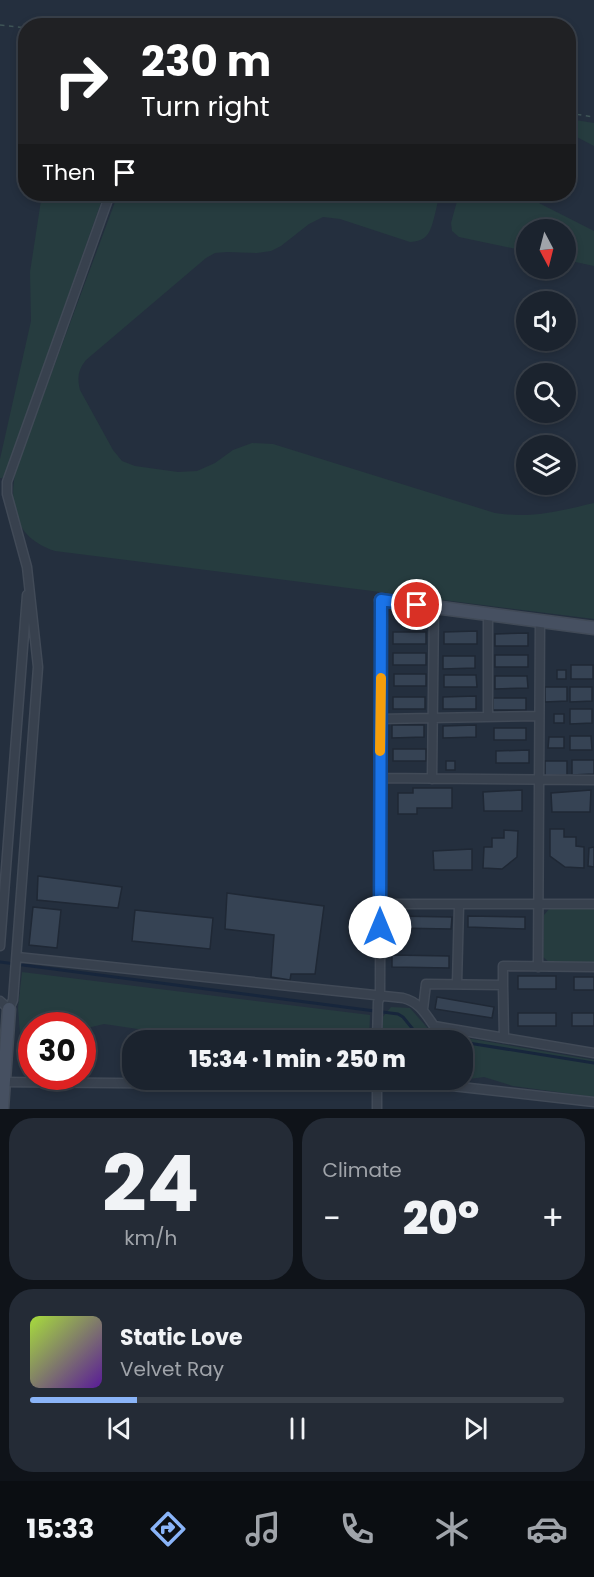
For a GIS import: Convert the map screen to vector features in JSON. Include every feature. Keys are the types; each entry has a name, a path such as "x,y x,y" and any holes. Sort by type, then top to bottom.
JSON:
{"street":[{"path":"2,1109 4,1005 13,1000 38,667 27,567 7,494 7,482 107,201"},
{"path":"0,946 2,892 28,579"},
{"path":"377,1030 380,997 381,600 594,628"},
{"path":"432,778 434,607"},
{"path":"488,614 488,717"},
{"path":"538,967 540,621"},
{"path":"380,718 538,716"},
{"path":"380,778 594,780"},
{"path":"380,904 594,904"},
{"path":"457,984 459,905"},
{"path":"17,957 414,1001 423,1009 434,1026 594,1053"},
{"path":"504,1038 502,966 594,967"},
{"path":"423,1009 426,984 503,985"},
{"path":"2,1083 122,1083"},
{"path":"473,1088 594,1102"},
{"path":"377,1090 377,1109"}],"path":[{"path":"0,25 18,27"},
{"path":"576,114 594,117"}],"green space":[{"path":"576,120 594,123 594,146 576,137"},
{"path":"41,201 102,201 5,475 0,478 0,459 31,321 30,272"},
{"path":"115,201 438,201 429,232 424,238 416,241 410,242 340,219 323,217 309,224 271,251 215,253 206,258 86,360 79,374 80,390 113,450 122,461 135,466 178,472 197,471 215,463 233,450 252,443 273,444 495,513 533,515 594,503 594,619 55,551 31,538 18,519 13,496 16,469"},
{"path":"457,201 535,201 570,219 516,219 516,249 459,237 452,231 451,223"},
{"path":"576,222 594,231 594,266 576,262"},
{"path":"550,908 594,908 594,963 549,962 543,957 544,915"},
{"path":"22,972 370,1015 369,1030 144,1030 104,1024 96,1026 96,1012 18,1012"},
{"path":"391,1007 410,1008 429,1030 383,1030 382,1018"},
{"path":"473,1039 594,1060 594,1097 513,1086 484,1077 473,1078"}],"building":[{"path":"477,631 477,644 444,644 444,632"},
{"path":"393,632 426,632 426,644 393,644"},
{"path":"528,633 528,646 495,646 495,634"},
{"path":"393,653 426,653 426,665 393,665"},
{"path":"495,655 528,655 528,667 495,667"},
{"path":"443,656 475,656 475,668 443,669"},
{"path":"571,665 593,665 593,679 571,679"},
{"path":"557,670 566,670 566,679 557,679"},
{"path":"394,674 426,674 426,686 394,686"},
{"path":"444,675 476,675 477,687 444,687"},
{"path":"495,676 527,676 528,688 495,689"},
{"path":"545,687 567,687 567,701 545,702"},
{"path":"570,687 592,687 592,701 570,702"},
{"path":"476,696 476,709 443,709 443,697"},
{"path":"393,697 425,697 425,709 393,709"},
{"path":"493,698 526,698 526,710 493,710"},
{"path":"570,709 592,709 592,723 570,724"},
{"path":"554,714 564,714 564,723 554,723"},
{"path":"392,725 424,725 424,737 392,738"},
{"path":"476,725 476,737 443,738 443,726"},
{"path":"494,728 526,728 526,740 494,740"},
{"path":"570,736 591,736 592,750 570,750"},
{"path":"549,737 564,737 564,748 548,748"},
{"path":"393,749 426,749 426,761 393,761"},
{"path":"529,750 529,763 496,763 496,751"},
{"path":"572,760 594,760 594,774 572,775"},
{"path":"446,761 455,761 455,770 446,770"},
{"path":"545,761 567,761 567,775 545,776"},
{"path":"413,788 452,788 452,808 417,808 417,814 398,814 398,793 413,793"},
{"path":"522,790 522,811 484,811 483,792"},
{"path":"591,790 590,812 552,812 551,793"},
{"path":"550,829 564,829 564,837 576,837 576,846 584,847 584,868 565,867 550,856"},
{"path":"504,830 518,831 517,857 502,869 483,868 484,847 492,847 492,838 504,838"},
{"path":"594,847 594,867 588,866 589,848"},
{"path":"472,849 472,870 434,870 433,851"},
{"path":"38,876 122,887 118,908 37,900"},
{"path":"227,893 324,906 315,974 291,974 290,980 271,977 274,935 225,929"},
{"path":"33,907 61,910 57,948 29,945"},
{"path":"135,910 213,918 210,949 132,941"},
{"path":"394,916 452,917 451,929 394,928"},
{"path":"468,916 525,917 525,929 468,927"},
{"path":"392,955 449,956 449,968 392,967"},
{"path":"518,976 556,976 556,989 518,989"},
{"path":"574,977 594,977 594,990 574,990"},
{"path":"437,997 494,1007 492,1018 435,1009"},
{"path":"518,1013 556,1013 556,1026 518,1026"},
{"path":"572,1013 594,1013 594,1026 572,1026"}],"waterway":[{"path":"0,962 398,1014 414,1030"},
{"path":"473,1044 594,1063"}],"slow traffic":[{"path":"380,751 381,678"}],"route":[{"path":"380,927 381,600 417,605"}]}
